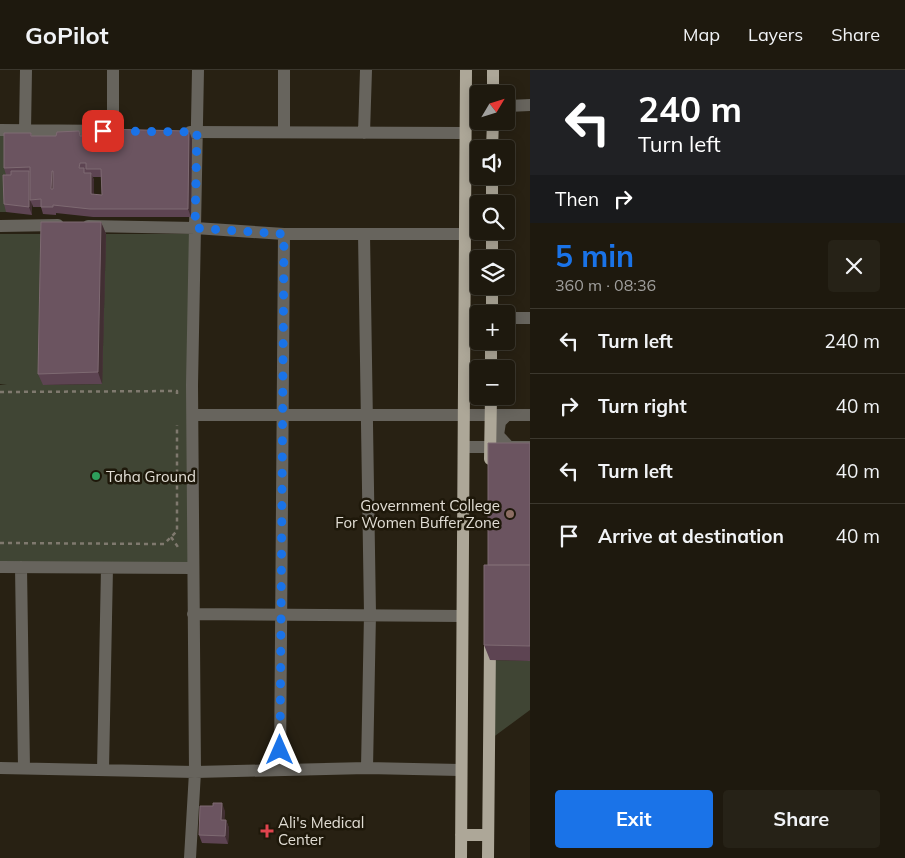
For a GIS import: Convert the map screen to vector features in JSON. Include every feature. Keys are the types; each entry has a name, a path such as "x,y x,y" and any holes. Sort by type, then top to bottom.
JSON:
{"main road":[{"path":"461,858 460,770 466,70"},
{"path":"493,70 493,85"},
{"path":"490,476 491,405"},
{"path":"488,858 490,633"},
{"path":"461,835 488,835"}],"street":[{"path":"25,130 26,70"},
{"path":"113,70 113,131"},
{"path":"190,858 195,772 193,415 198,70"},
{"path":"284,70 284,132"},
{"path":"364,133 366,70"},
{"path":"515,106 530,105"},
{"path":"0,130 132,131"},
{"path":"178,132 465,133"},
{"path":"0,226 195,228 284,234 465,234"},
{"path":"280,770 284,234"},
{"path":"364,234 370,614 367,768"},
{"path":"515,318 530,318"},
{"path":"193,415 530,415"},
{"path":"507,415 500,422 498,435 508,447"},
{"path":"464,447 530,447"},
{"path":"0,567 193,568"},
{"path":"21,567 24,768"},
{"path":"103,770 107,568"},
{"path":"193,614 462,616"},
{"path":"0,768 195,772 367,768 460,770"}],"path":[{"path":"0,392 177,392 177,401"},
{"path":"0,543 164,544 177,531 177,421"}],"green space":[{"path":"0,133 6,134 6,212 0,212"},
{"name":"Taha Ground","path":"0,234 45,234 43,385 102,384 106,234 195,234 193,568 0,567 0,385 7,385 0,384"},
{"path":"490,660 530,661 530,710 488,741"}],"building":[{"path":"100,129 189,131 188,209 90,209 53,205 53,207 41,207 41,199 30,200 30,167 4,168 4,133 31,133 31,136 56,136 57,132 79,131 80,136 101,136","holes":["80,163 86,163 86,169 101,169 102,195 91,194 91,173 84,173 84,168 79,168","53,171 53,189 51,189"]},
{"path":"11,171 29,171 29,207 4,204 3,175 11,175"},
{"path":"41,222 101,222 98,372 38,374"},
{"path":"488,443 530,443 530,565 488,565"},
{"path":"484,565 530,565 530,646 484,645"},
{"path":"213,803 222,803 221,820 226,820 225,836 199,835 200,806 213,806"}],"place":[{"name":"Taha Ground","path":"96,476"},
{"name":"Government College For Women Buffer Zone","path":"510,514"},
{"name":"Ali's Medical Center","path":"267,831"}],"route":[{"path":"103,131 197,132 195,228 284,234 280,750"}]}
